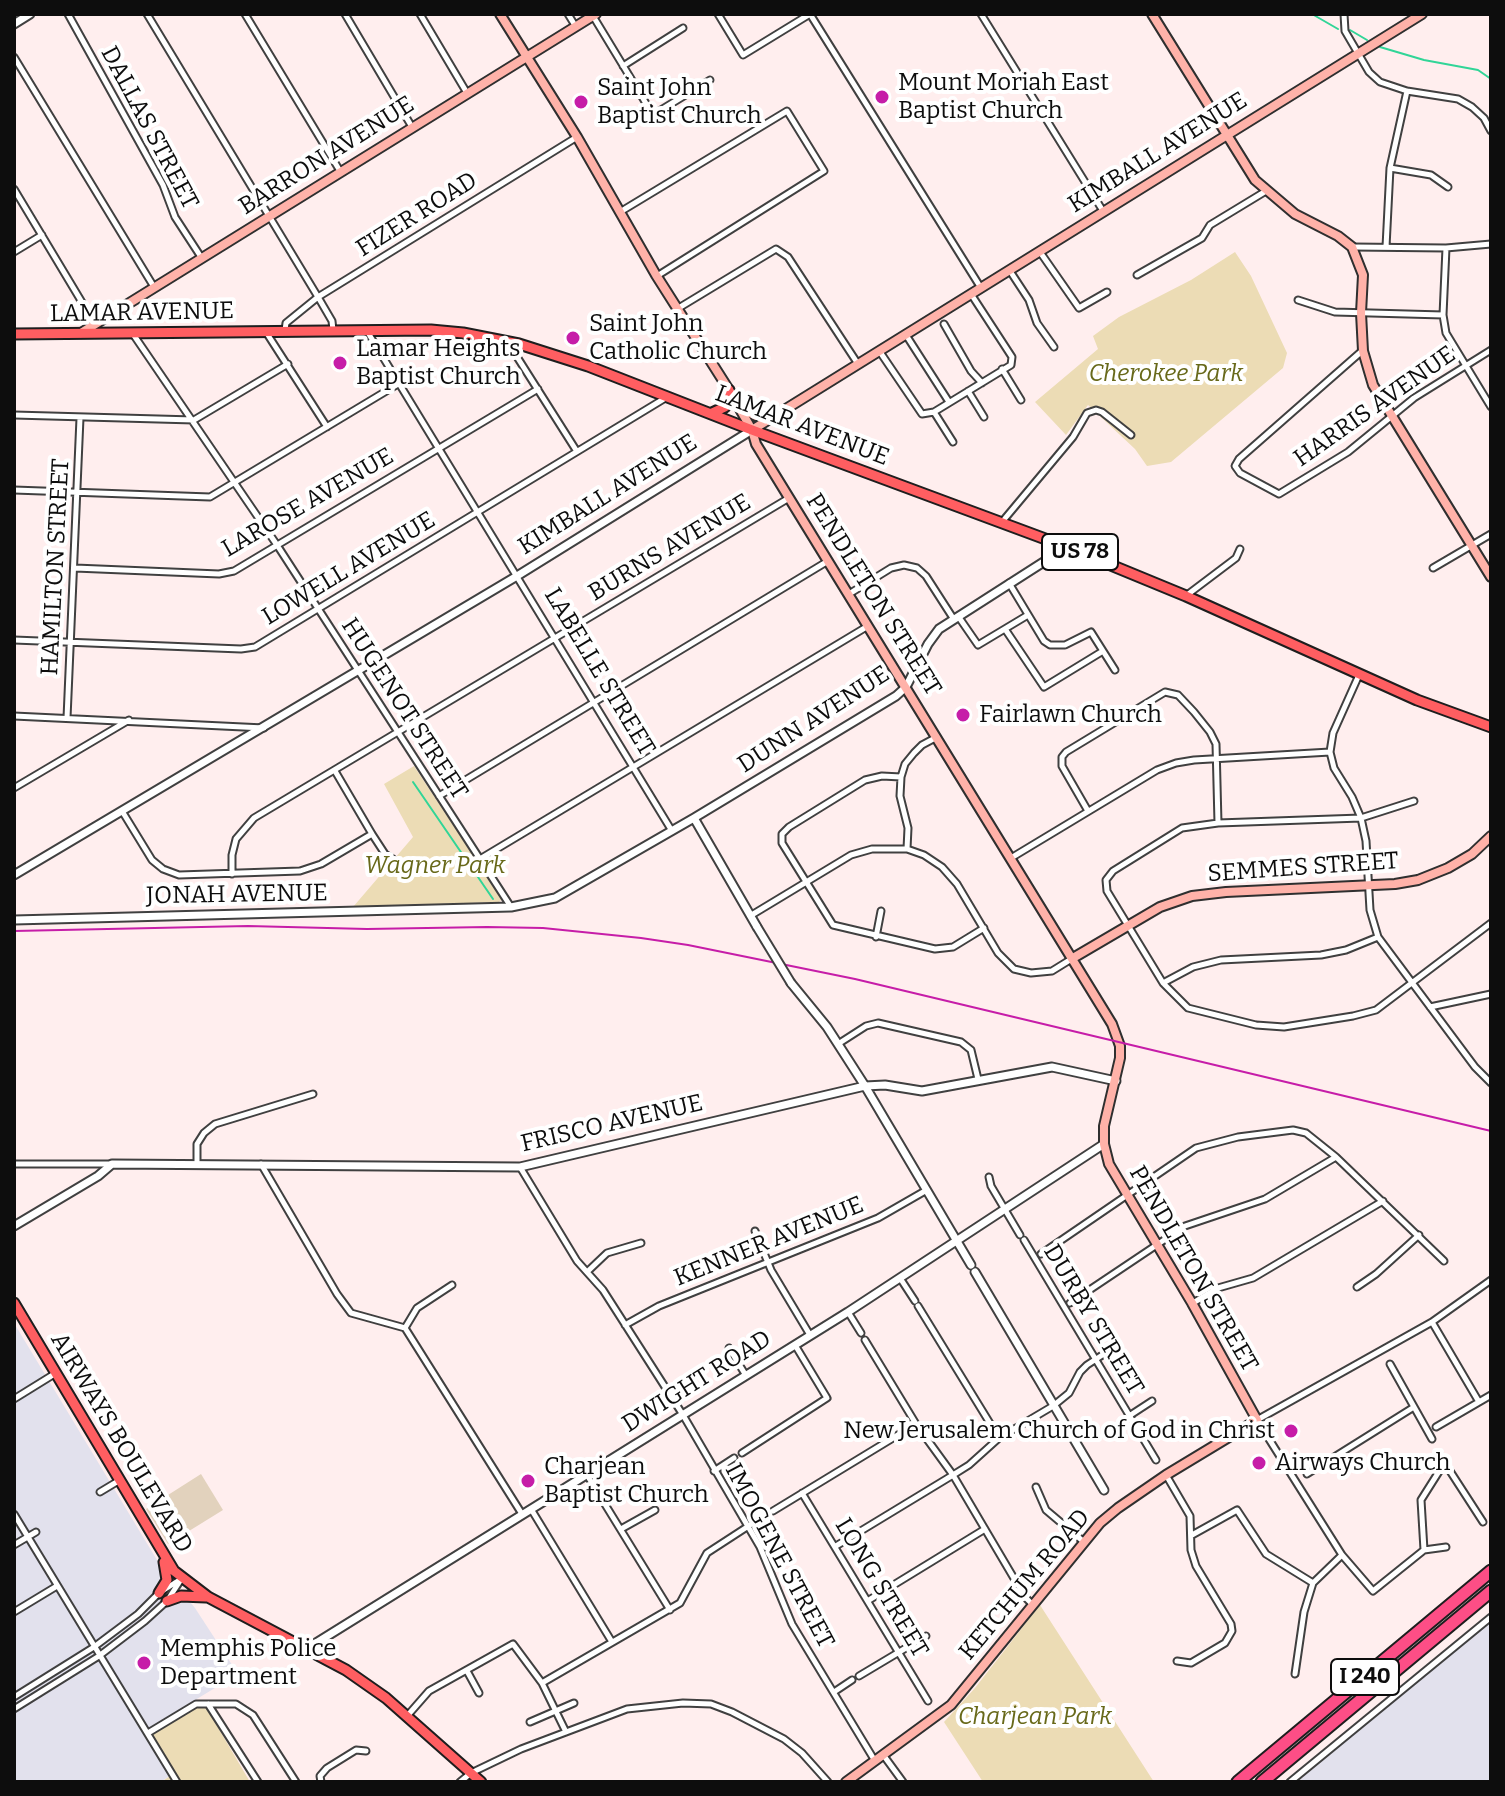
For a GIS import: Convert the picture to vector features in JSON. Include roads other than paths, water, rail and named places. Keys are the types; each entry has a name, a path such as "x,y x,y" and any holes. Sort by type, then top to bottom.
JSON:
{"highway":[{"name":"I 240","path":"1238,1782 1491,1571"},
{"name":"I 240","path":"1262,1782 1491,1591"}],"main road":[{"name":"PENDLETON STREET","path":"500,14 729,390 752,430 756,444 1112,1024 1120,1058 1104,1126 1104,1144 1113,1174 1192,1303 1257,1420"},
{"path":"1152,14 1250,174 1295,214 1338,236 1352,247 1363,275 1363,351 1373,385 1491,577"},
{"name":"KIMBALL AVENUE","path":"752,430 1422,14"},
{"name":"BARRON AVENUE","path":"80,333 594,15"},
{"name":"LAMAR AVENUE","path":"14,334 367,330 440,331 506,340 564,357 1067,547 1186,596 1417,700 1491,727"},
{"path":"712,413 725,407 729,390"},
{"path":"736,403 751,415 782,411"},
{"name":"SEMMES STREET","path":"1073,958 1160,907 1192,896 1395,884 1428,876 1472,854 1491,836"},
{"name":"AIRWAYS BOULEVARD","path":"14,1303 160,1547 182,1578 208,1597 346,1670 407,1716 481,1782"},
{"name":"KETCHUM ROAD","path":"846,1782 951,1705 1085,1542 1118,1508 1257,1420"},
{"path":"160,1547 167,1570 163,1597 208,1597"}],"street":[{"path":"14,24 30,14"},
{"name":"DALLAS STREET","path":"68,14 163,185 175,217 201,257"},
{"path":"147,14 318,297 332,321 333,331"},
{"path":"245,14 340,171"},
{"path":"345,14 412,127"},
{"path":"420,14 467,93"},
{"path":"568,14 576,27"},
{"path":"718,14 743,55 810,14 981,288"},
{"path":"981,14 1103,211"},
{"path":"1344,14 1345,31 1369,72 1380,82 1407,91 1458,99 1484,118 1491,131"},
{"path":"594,15 650,110 656,113 710,80"},
{"path":"623,66 683,28"},
{"path":"14,57 154,287"},
{"path":"1386,247 1390,168 1407,91"},
{"path":"619,213 787,111 824,171 657,276"},
{"name":"FIZER ROAD","path":"285,331 286,323 318,297 577,137"},
{"path":"1390,168 1431,175 1448,187"},
{"path":"14,189 95,324"},
{"path":"1137,275 1202,238 1210,225 1266,191"},
{"path":"14,252 42,235"},
{"path":"1352,247 1446,248 1491,244"},
{"path":"1446,248 1443,315 1449,339 1491,407"},
{"path":"677,309 776,249 788,257 858,364"},
{"path":"1040,251 1079,308 1107,292"},
{"path":"1009,270 1029,300 1037,323 1054,347"},
{"path":"879,351 922,414 934,412 982,383 1011,365 1012,357 971,294"},
{"path":"1298,300 1322,310 1443,315"},
{"path":"944,324 971,371 982,383"},
{"name":"LABELLE STREET","path":"367,330 672,831"},
{"path":"266,331 327,427"},
{"name":"HUGENOT STREET","path":"133,333 277,545 511,907"},
{"path":"906,334 949,402"},
{"path":"506,340 576,450"},
{"name":"HARRIS AVENUE","path":"1363,351 1239,459 1235,466 1240,473 1279,494 1348,452 1392,414 1491,350"},
{"path":"14,415 194,420 288,364"},
{"path":"1002,369 1021,400"},
{"path":"14,490 210,497 398,384"},
{"name":"LAROSE AVENUE","path":"75,568 219,574 234,571 538,389"},
{"path":"968,391 984,417"},
{"name":"LOWELL AVENUE","path":"14,640 241,649 255,647 668,396"},
{"path":"934,412 953,442"},
{"path":"1001,522 1073,437 1087,413 1102,412 1131,435"},
{"name":"HAMILTON STREET","path":"67,718 80,418"},
{"name":"KIMBALL AVENUE","path":"14,875 517,576 752,430"},
{"name":"BURNS AVENUE","path":"232,874 233,847 254,818 789,498"},
{"path":"1433,568 1491,534"},
{"name":"DUNN AVENUE","path":"555,898 896,696 906,687 939,629 1067,547"},
{"path":"1186,596 1236,558 1240,549"},
{"path":"439,796 828,561"},
{"path":"849,594 891,568 904,565 917,568 978,645 1028,615"},
{"path":"1009,583 1044,641 1050,645 1070,644 1091,632 1115,670"},
{"path":"480,859 868,626"},
{"path":"1005,629 1044,687 1103,651"},
{"path":"1359,675 1333,733 1330,752 1334,768 1361,818 1366,841 1370,910 1378,937 1475,1067 1491,1083"},
{"path":"1088,811 1062,766 1062,757 1165,692 1178,695 1210,732 1216,744 1218,823"},
{"path":"14,716 130,719 264,728"},
{"path":"14,788 130,719"},
{"path":"907,849 908,828 900,796 901,777 905,764 914,753 937,737"},
{"path":"1011,858 1157,770 1176,763 1330,752"},
{"path":"335,771 385,854 393,859"},
{"path":"901,777 882,776 865,780 789,827 782,834 782,843 833,925 935,949 953,947 984,928"},
{"path":"1414,801 1361,818 1191,826 1174,832 1113,871 1106,880 1107,891 1163,983 1188,1008 1256,1025 1284,1027 1376,1010 1491,923"},
{"path":"121,811 147,854 163,869 185,876 284,873 307,869 372,834"},
{"path":"694,818 791,983 838,1044 865,1086 1104,1490"},
{"path":"750,916 851,855 872,849 907,849 924,855 942,867 957,884 998,953 1014,969 1031,973 1052,971 1073,958"},
{"name":"JONAH AVENUE","path":"14,920 511,907 555,898"},
{"path":"876,937 881,911"},
{"path":"1163,983 1193,967 1221,960 1321,955 1346,950 1378,937"},
{"path":"1430,1007 1491,994"},
{"path":"838,1044 866,1026 878,1023 961,1042 971,1050 978,1079"},
{"name":"FRISCO AVENUE","path":"14,1164 520,1167 865,1086 885,1085 922,1091 1052,1067 1116,1081"},
{"path":"197,1164 197,1144 215,1124 313,1094"},
{"path":"1041,1254 1196,1148 1285,1130 1300,1131 1312,1137 1444,1261"},
{"name":"DWIGHT ROAD","path":"308,1648 848,1312 1104,1144"},
{"path":"1070,1303 1155,1244 1207,1217 1265,1199 1336,1157"},
{"path":"14,1226 98,1176 112,1164"},
{"path":"260,1164 351,1313 405,1328 522,1515"},
{"name":"IMOGENE STREET","path":"520,1167 577,1261 603,1290 683,1415 748,1526 788,1616 834,1692 880,1759 903,1782"},
{"name":"DURBY STREET","path":"989,1177 1005,1210 1156,1460"},
{"name":"KENNER AVENUE","path":"625,1325 659,1306 878,1218 925,1191"},
{"path":"1192,1303 1218,1288 1253,1278 1383,1201"},
{"path":"755,1231 767,1262 810,1335"},
{"path":"1357,1287 1385,1267 1419,1235"},
{"path":"587,1272 607,1253 641,1243"},
{"path":"900,1278 999,1438"},
{"name":"KETCHUM ROAD","path":"1257,1420 1432,1322 1491,1280"},
{"path":"405,1328 417,1308 452,1285"},
{"path":"848,1312 861,1333"},
{"path":"1432,1322 1479,1402"},
{"path":"865,1340 916,1424 953,1475 1025,1597 1033,1605"},
{"path":"742,1453 827,1398 795,1345"},
{"path":"729,1348 745,1374"},
{"path":"836,1546 969,1465 999,1438 1053,1406 1069,1393 1080,1372 1113,1348"},
{"path":"1390,1364 1432,1439"},
{"path":"14,1399 56,1373"},
{"path":"1436,1427 1491,1395"},
{"path":"1129,1416 1152,1401"},
{"path":"1307,1474 1414,1407"},
{"path":"1257,1420 1342,1555 1373,1591 1424,1550 1446,1547"},
{"path":"542,1683 680,1603 707,1553 916,1424"},
{"path":"1439,1454 1483,1522"},
{"path":"714,1471 734,1458"},
{"path":"1424,1550 1421,1500 1445,1462"},
{"path":"587,1475 670,1610"},
{"path":"1166,1475 1192,1522 1190,1542 1196,1566 1231,1624 1232,1631 1225,1643 1191,1663 1177,1661"},
{"path":"100,1492 121,1480"},
{"path":"1036,1487 1046,1510 1085,1542"},
{"name":"LONG STREET","path":"802,1493 939,1716"},
{"path":"531,1509 612,1642"},
{"path":"621,1529 655,1510"},
{"path":"1192,1535 1237,1510 1266,1554 1313,1583"},
{"path":"14,1514 177,1782"},
{"path":"869,1600 985,1529"},
{"path":"14,1545 36,1532"},
{"path":"1295,1674 1304,1612 1313,1583 1342,1555"},
{"path":"14,1709 99,1656 182,1578"},
{"path":"14,1697 94,1647 163,1597 182,1578"},
{"path":"14,1612 57,1586"},
{"path":"1290,1782 1491,1617"},
{"path":"859,1676 926,1636"},
{"path":"407,1716 429,1691 513,1644 542,1683 566,1732"},
{"path":"467,1671 479,1693"},
{"path":"834,1692 852,1680"},
{"path":"530,1722 574,1703"},
{"path":"460,1782 471,1773 627,1709 683,1703 711,1704 784,1739 802,1753 828,1782"},
{"path":"148,1733 196,1704 236,1704 253,1715 296,1782"},
{"path":"208,1704 258,1782"},
{"path":"321,1782 320,1776 327,1768 356,1750 366,1751"}],"waterway":[{"path":"1312,14 1338,29"},
{"path":"1350,30 1367,40"},
{"path":"1380,47 1424,60 1478,70 1491,79"},
{"path":"413,782 493,899"}],"railway":[{"path":"14,931 248,926 367,929 487,927 543,928 641,938 855,979 1491,1131"}],"place":[{"name":"Mount Moriah East Baptist Church","path":"882,97"},
{"name":"Saint John Baptist Church","path":"581,102"},
{"name":"Saint John Catholic Church","path":"573,338"},
{"name":"Lamar Heights Baptist Church","path":"340,363"},
{"name":"Fairlawn Church","path":"963,715"},
{"name":"New Jerusalem Church of God in Christ","path":"1291,1431"},
{"name":"Airways Church","path":"1259,1463"},
{"name":"Charjean Baptist Church","path":"528,1481"},
{"name":"Memphis Police Department","path":"144,1663"}],"park label":[{"name":"Cherokee Park","path":"1166,374"},
{"name":"Wagner Park","path":"435,866"},
{"name":"Charjean Park","path":"1035,1717"}]}
